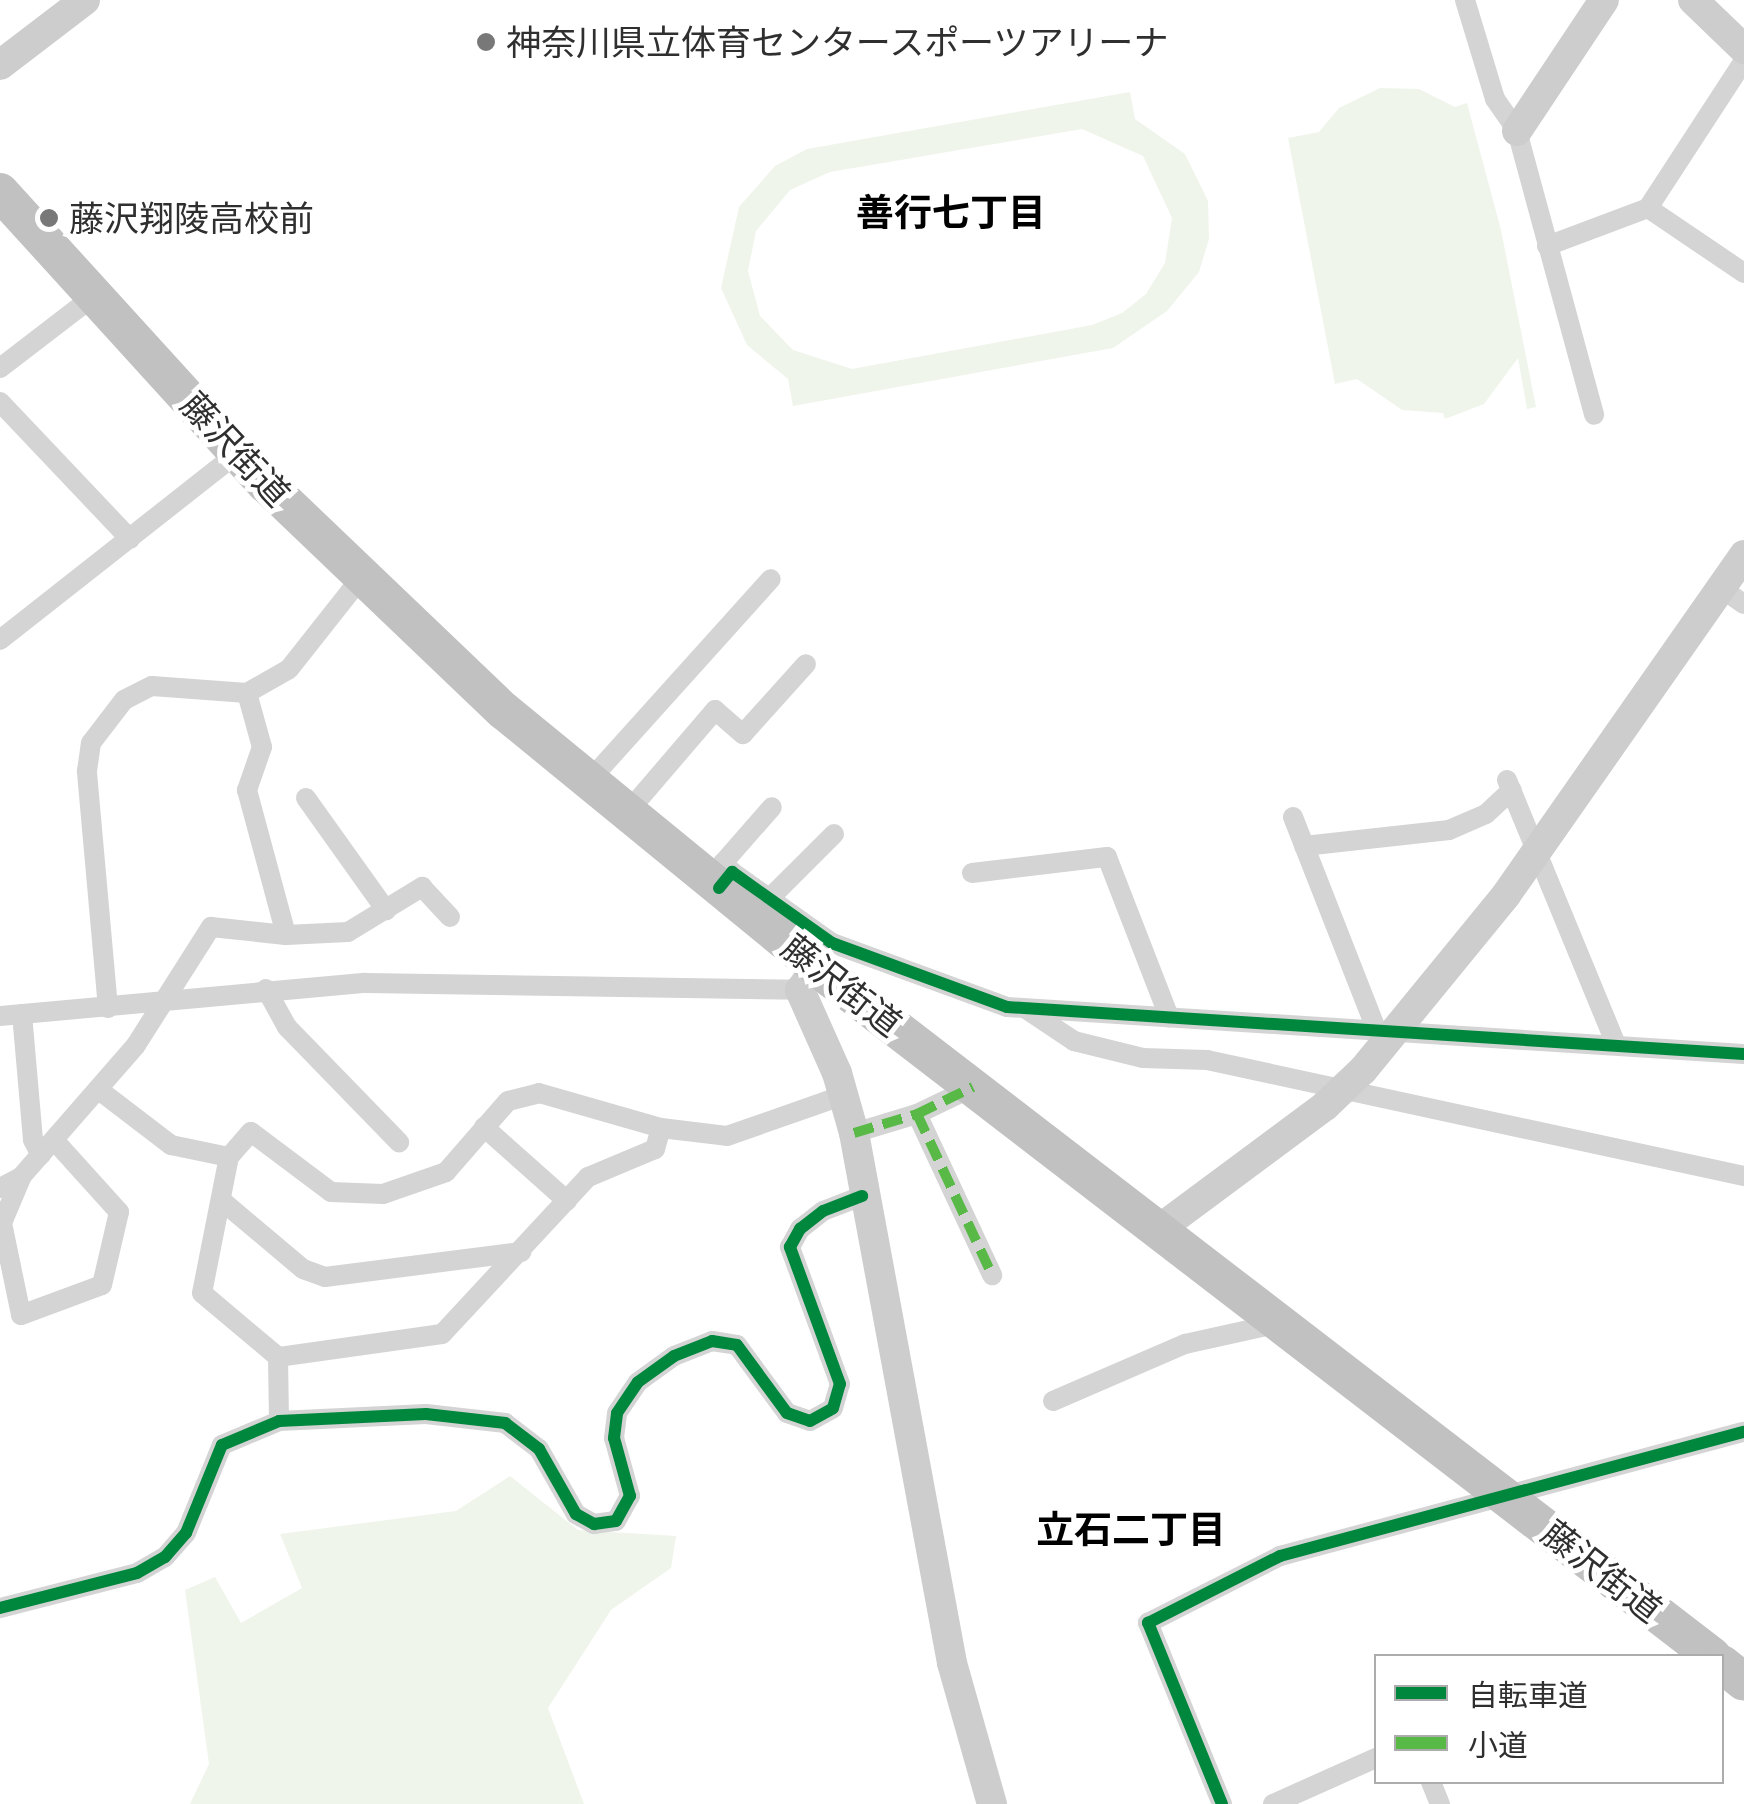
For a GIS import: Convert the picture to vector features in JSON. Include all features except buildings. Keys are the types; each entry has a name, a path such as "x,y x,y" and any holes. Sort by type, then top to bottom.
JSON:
{"highway":[{"name":"藤沢街道","path":"0,192 238,453 360,579 626,814 725,880 809,979 973,1087 1709,1654"},
{"path":"1724,1665 1744,1682"}],"street":[{"path":"0,65 85,0"},
{"path":"1465,0 1495,100 1517,130 1594,415"},
{"path":"1517,130 1604,0"},
{"path":"1693,0 1744,49"},
{"path":"1547,246 1648,208 1744,61"},
{"path":"1648,208 1744,273"},
{"path":"0,368 95,295"},
{"path":"0,402 130,538"},
{"path":"0,640 238,453"},
{"path":"1158,1230 1325,1106 1362,1070 1387,1030 1537,850 1733,596 1744,555"},
{"path":"588,782 771,578"},
{"path":"108,1008 87,771 91,742 124,700 152,686 247,693 289,669 360,579"},
{"path":"626,814 715,710 743,734 806,664"},
{"path":"247,693 262,747 247,790 286,935"},
{"path":"1304,846 1449,830 1486,814 1510,785 1616,1046"},
{"path":"306,798 386,910"},
{"path":"772,806 722,862 725,880 769,898 832,943 1026,1009 1074,1041 1143,1058 1207,1060 1744,1176"},
{"path":"1292,817 1387,1030"},
{"path":"769,898 834,834"},
{"path":"972,873 1107,857 1169,1017"},
{"path":"450,918 422,887 348,932 286,935 211,927 161,1003 99,1090 48,1148 21,1178 2,1223 22,1315 102,1285 119,1212 48,1148 33,1140 11,1015 161,1003 266,989 366,983 809,979 854,1133 862,1196 905,1387 952,1663 992,1804"},
{"path":"266,989 288,1027 399,1142"},
{"path":"1026,1009 1744,1054"},
{"path":"854,1133 917,1114 973,1087"},
{"path":"99,1090 171,1145 229,1157"},
{"path":"661,1128 655,1149 588,1176 442,1334 278,1357 202,1292 229,1157 251,1132 331,1192 383,1194 446,1172 508,1101 539,1093 661,1128 727,1136 844,1095"},
{"path":"917,1114 992,1275"},
{"path":"484,1127 567,1201"},
{"path":"0,1188 21,1178"},
{"path":"0,1608 136,1574 164,1558 186,1533 222,1445 279,1421 426,1414 494,1420 531,1439 576,1514 594,1524 616,1520 630,1496 614,1438 617,1413 638,1382 674,1356 712,1342 737,1345 755,1361 787,1413 810,1421 833,1408 840,1384 790,1247 800,1229 823,1212 862,1196"},
{"path":"221,1200 303,1269 325,1277 521,1252"},
{"path":"1053,1402 1185,1344 1280,1323"},
{"path":"278,1357 279,1421"},
{"path":"1222,1804 1148,1623 1280,1556 1744,1432"},
{"path":"1274,1804 1374,1759"}],"shaded area":[{"path":"1380,88 1419,89 1455,107 1467,103 1501,230 1536,407 1527,409 1518,358 1484,404 1445,419 1443,413 1402,410 1357,379 1335,384 1288,138 1319,132 1339,108"},
{"path":"1130,92 1135,119 1185,154 1208,201 1209,239 1199,272 1167,311 1113,348 793,406 788,379 747,345 721,288 739,207 775,166 807,149","holes":["1082,129 1143,156 1172,218 1165,263 1146,294 1122,313 1092,325 852,369 793,350 760,316 748,271 756,231 790,190 830,172"]},
{"path":"510,1476 578,1530 676,1536 671,1568 611,1610 548,1708 584,1804 190,1804 209,1764 185,1590 215,1577 241,1623 302,1588 280,1534 456,1511"}],"marked path":[{"path":"854,1133 917,1114 973,1087"},
{"path":"917,1114 992,1275"}],"cycle path":[{"path":"719,888 732,872 832,943 1007,1007 1744,1054"},
{"path":"0,1608 137,1573 165,1557 186,1533 222,1445 279,1421 426,1414 505,1423 539,1449 576,1514 594,1524 616,1521 630,1496 614,1438 617,1413 638,1382 674,1356 712,1341 737,1345 787,1413 810,1421 833,1408 840,1384 790,1247 800,1229 823,1211 862,1196"},
{"path":"1222,1804 1148,1623 1280,1556 1744,1432"}],"place":[{"name":"神奈川県立体育センタースポーツアリーナ","path":"486,42"},
{"name":"藤沢翔陵高校前","path":"49,218"}],"district":[{"name":"善行七丁目","path":"951,212"},
{"name":"立石二丁目","path":"1131,1529"}]}
